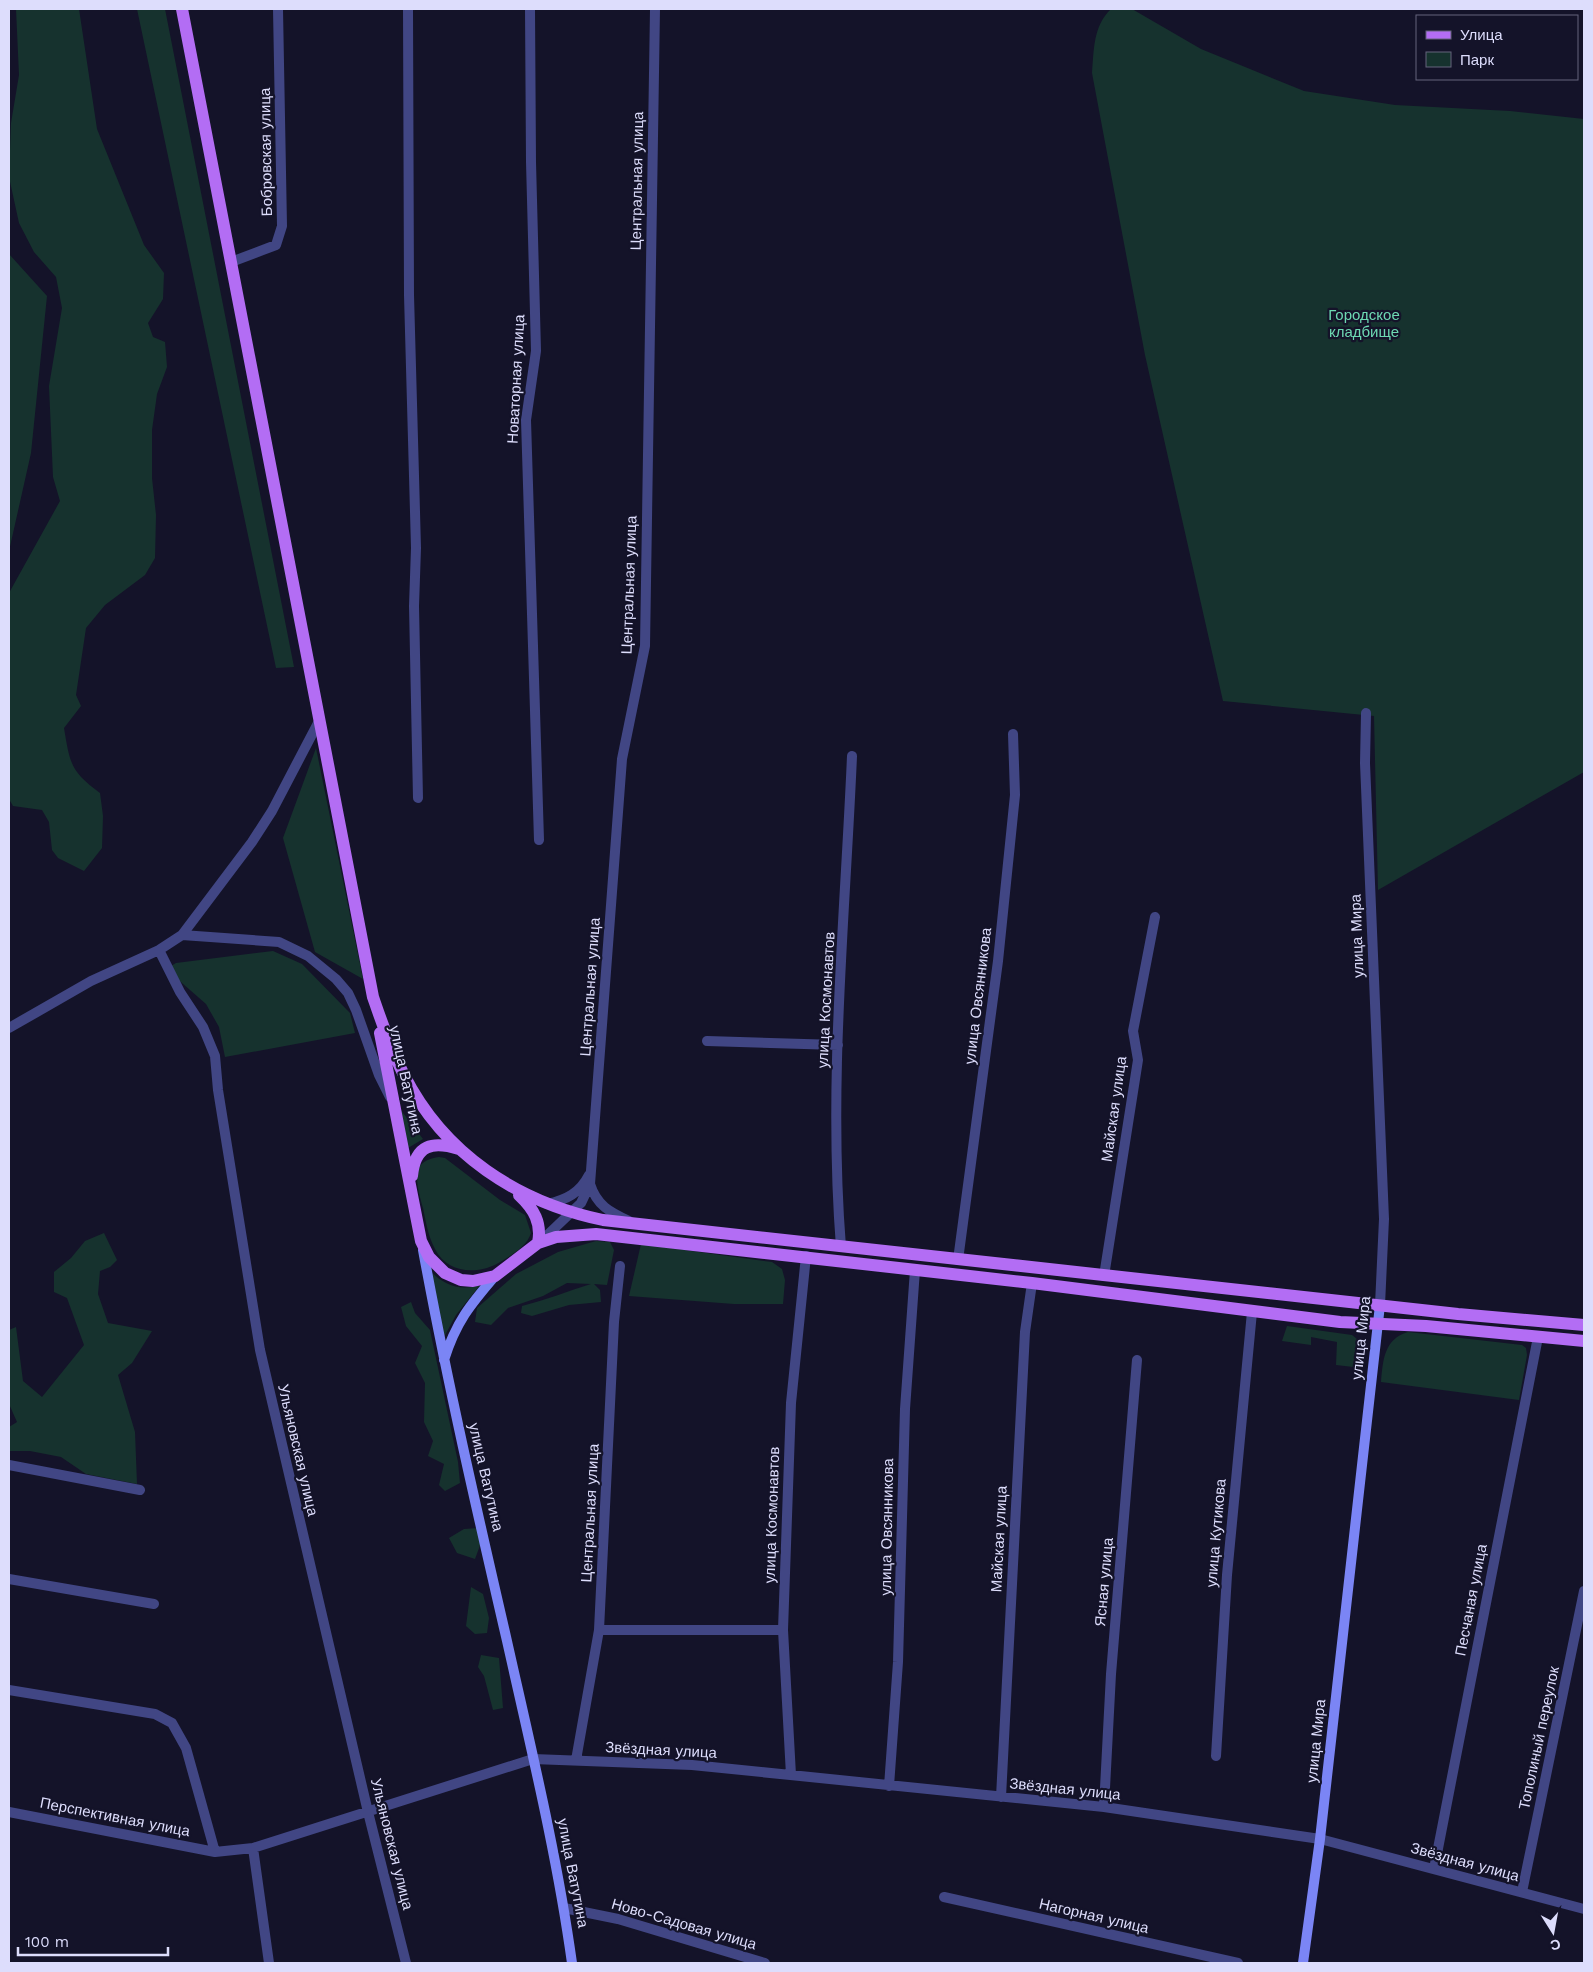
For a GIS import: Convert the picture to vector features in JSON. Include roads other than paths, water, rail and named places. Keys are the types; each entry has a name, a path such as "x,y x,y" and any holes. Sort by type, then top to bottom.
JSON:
{"main road":[{"path":"182,9 232,262 318,722 373,997 404,1075 437,1125 459,1149 481,1168 514,1190 572,1213 632,1222 958,1260 1584,1325"},
{"name":"улица Ватутина","path":"373,997 444,1360 534,1759 564,1908 572,1963"},
{"path":"411,1184 413,1166 418,1155 425,1148 432,1144 443,1144 459,1149"},
{"path":"514,1190 535,1214 540,1229 538,1243"},
{"path":"444,1360 451,1337 462,1315 495,1276 538,1243 556,1237 596,1234 806,1256 1252,1312 1584,1341"},
{"path":"421,1241 437,1267 452,1278 473,1281 495,1276"},
{"name":"улица Мира","path":"1303,1963 1320,1839 1380,1305"}],"street":[{"name":"Бобровская улица","path":"232,262 276,245 282,226 278,9"},
{"path":"408,9 409,294 416,548 414,606 418,798"},
{"name":"Новаторная улица","path":"530,9 531,162 536,350 526,420 535,650 539,840"},
{"name":"Центральная улица","path":"538,1243 581,1203 590,1184 622,759 645,646 655,9"},
{"name":"улица Мира","path":"1366,713 1365,763 1384,1219 1380,1305"},
{"path":"9,1028 90,981 159,950 182,935 252,842 272,811 318,722"},
{"name":"улица Овсянникова","path":"958,1260 998,960 1015,795 1013,734"},
{"name":"улица Космонавтов","path":"841,1246 836,1180 838,1045 852,756"},
{"name":"Майская улица","path":"1104,1276 1138,1060 1133,1031 1155,917"},
{"path":"182,935 279,942 308,956 336,978 348,993 356,1010 379,1074 396,1108"},
{"name":"Ульяновская улица","path":"159,950 180,992 203,1027 215,1056 218,1090 260,1350 368,1812 406,1963"},
{"path":"707,1041 838,1045"},
{"path":"546,1204 566,1199 576,1192 591,1170"},
{"path":"590,1184 598,1202 606,1210 632,1222"},
{"name":"улица Космонавтов","path":"791,1775 783,1630 791,1403 806,1256"},
{"name":"Центральная улица","path":"576,1760 599,1630 614,1322 620,1266"},
{"name":"улица Овсянникова","path":"888,1786 898,1662 905,1409 915,1270"},
{"name":"Майская улица","path":"1001,1797 1025,1332 1032,1283"},
{"name":"улица Кутикова","path":"1216,1756 1227,1575 1252,1312"},
{"name":"Песчаная улица","path":"1434,1869 1538,1337"},
{"name":"Ясная улица","path":"1104,1807 1111,1674 1137,1360"},
{"path":"9,1465 140,1490"},
{"path":"9,1579 154,1604"},
{"name":"Тополиный переулок","path":"1522,1892 1584,1591"},
{"path":"599,1630 783,1630"},
{"name":"Перспективная улица","path":"9,1690 155,1714 172,1724 186,1748 215,1852"},
{"name":"Звёздная улица","path":"368,1812 534,1759 692,1765 1104,1807 1320,1839 1584,1909"},
{"name":"Перспективная улица","path":"9,1812 215,1852 253,1848 368,1812"},
{"path":"253,1848 269,1963"},
{"name":"Нагорная улица","path":"944,1897 1238,1963"},
{"name":"Ново-Садовая улица","path":"564,1908 618,1919 765,1963"}],"park label":[{"name":"Городское кладбище","path":"1364,324"}]}
